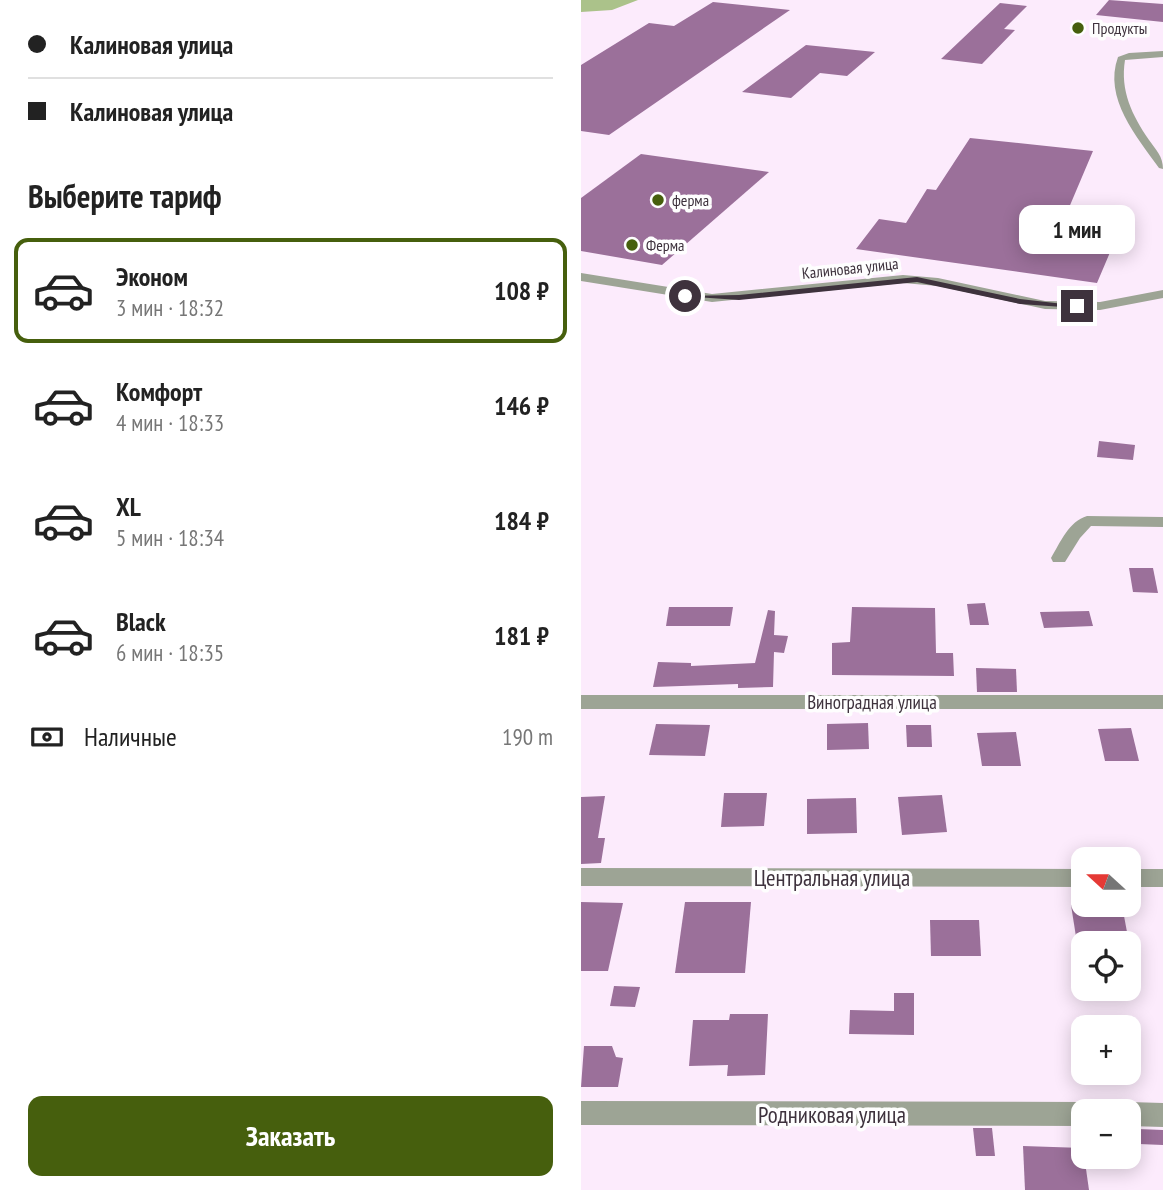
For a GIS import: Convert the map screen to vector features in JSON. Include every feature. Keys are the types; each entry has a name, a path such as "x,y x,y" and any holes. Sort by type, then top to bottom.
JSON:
{"street":[{"path":"1163,54 1129,55 1121,59 1116,75 1125,107 1163,166"},
{"name":"Калиновая улица","path":"581,277 712,298 903,279 938,282 1045,305 1100,306 1163,294"},
{"path":"1059,558 1073,535 1087,521 1163,522"},
{"name":"Виноградная улица","path":"581,702 1163,702"},
{"name":"Центральная улица","path":"581,877 1071,878"},
{"path":"1141,878 1163,878"},
{"name":"Родниковая улица","path":"581,1113 1071,1114"},
{"path":"1141,1114 1163,1115"}],"green space":[{"path":"581,0 638,0 612,10 581,12"}],"building":[{"path":"1109,0 1163,4 1163,22 1096,15"},
{"path":"713,2 790,10 609,135 581,131 581,65 649,23 674,26"},
{"path":"1000,3 1027,6 1004,29 1015,30 982,64 941,59"},
{"path":"806,45 875,52 847,76 820,73 791,98 742,92"},
{"path":"970,138 1093,151 1054,243 1111,250 1097,283 856,249 879,219 906,223 927,189 936,190"},
{"path":"641,154 769,172 662,265 581,251 581,198"},
{"path":"1099,441 1135,445 1133,460 1097,457"},
{"path":"1129,568 1153,568 1158,593 1133,592"},
{"path":"985,603 989,625 970,625 967,604"},
{"path":"669,607 733,607 730,626 666,626"},
{"path":"852,607 935,608 936,653 953,653 954,676 832,675 832,643 850,642"},
{"path":"768,610 775,611 774,635 788,636 784,653 774,652 773,687 738,688 738,684 653,687 658,662 691,663 691,666 755,663"},
{"path":"1089,611 1093,626 1044,628 1040,612"},
{"path":"976,668 1016,669 1017,692 977,692"},
{"path":"868,723 869,749 827,750 827,724"},
{"path":"656,724 710,725 705,756 649,755"},
{"path":"906,725 931,725 932,747 907,747"},
{"path":"1131,728 1139,761 1105,761 1098,729"},
{"path":"1016,732 1021,766 982,766 977,733"},
{"path":"724,793 767,793 764,826 721,827"},
{"path":"942,795 947,832 902,835 898,797"},
{"path":"605,796 598,838 605,838 601,863 581,864 581,797"},
{"path":"856,798 857,833 807,834 807,799"},
{"path":"581,902 623,903 608,971 581,971"},
{"path":"685,902 751,902 745,973 675,973"},
{"path":"1073,917 1124,917 1127,931 1075,931"},
{"path":"930,920 979,920 981,956 931,956"},
{"path":"614,986 640,987 635,1007 610,1006"},
{"path":"894,993 914,993 914,1035 849,1034 850,1010 894,1011"},
{"path":"730,1014 768,1014 765,1075 727,1076 728,1065 689,1066 693,1020 729,1020"},
{"path":"584,1046 612,1046 616,1057 623,1058 618,1087 581,1087"},
{"path":"973,1128 992,1128 995,1156 976,1156"},
{"path":"1141,1129 1163,1130 1163,1145 1141,1144"},
{"path":"1023,1146 1071,1148 1071,1169 1086,1169 1089,1190 1025,1190"}],"place":[{"name":"Продукты","path":"1078,28"},
{"name":"ферма","path":"658,200"},
{"name":"Ферма","path":"632,245"}],"route":[{"path":"685,296 739,298 917,279 1020,302 1077,306"}]}
